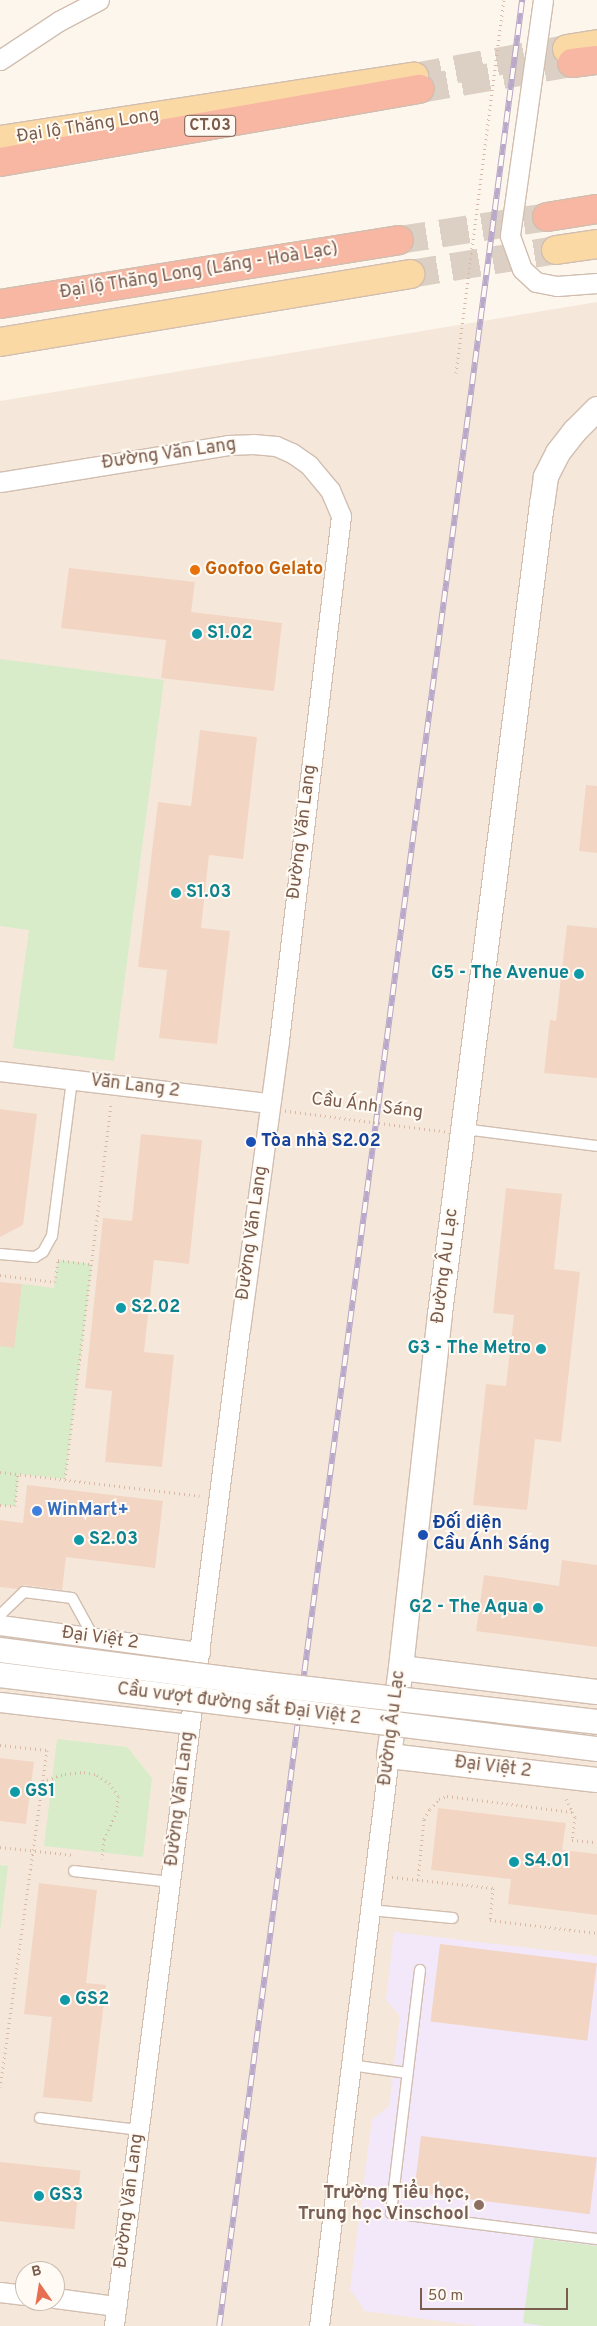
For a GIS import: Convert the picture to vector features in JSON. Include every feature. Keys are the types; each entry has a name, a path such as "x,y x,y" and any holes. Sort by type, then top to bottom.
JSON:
{"highway":[{"name":"CT.03","path":"0,162 417,83"},
{"path":"547,217 597,209"},
{"name":"Đại lộ Thăng Long (Láng - Hoà Lạc)","path":"0,304 399,240"}],"main road":[{"path":"579,57 597,44"},
{"name":"Đại lộ Thăng Long","path":"0,140 417,83"},
{"path":"556,250 597,244"},
{"path":"0,342 410,274"}],"street":[{"path":"0,60 59,21 99,0"},
{"path":"543,0 510,236 522,269 536,282 557,286 597,283"},
{"name":"Đường Âu Lạc","path":"319,2326 350,2065 401,1668 440,1314 457,1131 546,477 558,454 575,431 597,409"},
{"name":"Đường Văn Lang","path":"0,482 228,445 253,444 276,446 292,453 309,465 330,490 338,507 341,525 275,1107 190,1724 114,2326"},
{"name":"Văn Lang 2","path":"0,1071 275,1107"},
{"name":"Đại Việt 2","path":"0,1625 200,1652"},
{"name":"Cầu vượt đường sắt Đại Việt 2","path":"0,1650 265,1684 597,1722"},
{"path":"401,1668 597,1692"},
{"name":"Cầu vượt đường sắt Đại Việt 2","path":"0,1675 597,1749"},
{"path":"0,1702 190,1724"},
{"name":"Đại Việt 2","path":"389,1756 597,1780"},
{"path":"1,2291 15,2293"},
{"path":"65,2299 116,2306"}],"lane":[{"path":"0,1254 35,1257 43,1252 52,1236 72,1080"},
{"path":"457,1131 597,1146"},
{"path":"0,1615 24,1592 72,1598 94,1638"},
{"path":"74,1871 170,1882"},
{"path":"370,1910 453,1918"},
{"path":"420,1970 391,2213 597,2239"},
{"path":"350,2065 407,2073"},
{"path":"40,2118 139,2130"}],"path":[{"path":"456,373 504,0"},
{"path":"65,1479 111,1102"},
{"name":"Cầu Ánh Sáng","path":"275,1107 457,1131"},
{"path":"0,1275 55,1282 58,1260 92,1264"},
{"path":"0,1472 200,1496"},
{"path":"0,1504 15,1506 18,1474"},
{"path":"0,1745 47,1750 0,2087"},
{"path":"42,1781 65,1774 84,1772 98,1775 108,1783 118,1796 117,1811 104,1839 102,1859"},
{"path":"418,1880 424,1819 439,1799 447,1796 572,1812"},
{"path":"566,1798 575,1816 572,1840 597,1842"},
{"path":"392,1877 493,1888 490,1920 597,1933"}],"shaded area":[{"path":"597,302 597,2326 0,2326 0,401"},
{"name":"Trường Tiểu học, Trung học Vinschool","path":"394,1932 597,1956 597,2326 478,2326 365,2311 350,2289 372,2120 389,2106 400,2016 386,2000"}],"green space":[{"path":"0,659 164,680 114,1061 13,1048 29,930 0,926"},
{"path":"58,1260 92,1264 65,1479 19,1474 15,1506 0,1505 0,1346 22,1284 54,1288"},
{"path":"57,1739 127,1747 152,1778 143,1857 44,1846"},
{"path":"0,1865 8,1866 0,1932"},
{"path":"534,2238 597,2246 597,2326 544,2326 523,2323"}],"building":[{"name":"S1.02","path":"69,568 195,582 191,612 282,623 274,691 161,678 166,640 61,628"},
{"name":"S1.03","path":"200,730 257,737 243,859 209,855 201,928 230,931 217,1044 159,1038 167,970 138,967 158,802 191,806"},
{"path":"586,785 597,786 597,853 579,851"},
{"name":"G5 - The Avenue","path":"567,925 597,928 597,1078 544,1073 550,1020 556,1021"},
{"path":"0,1109 37,1114 23,1225 0,1237"},
{"name":"S2.02","path":"141,1134 202,1140 189,1264 154,1260 144,1352 174,1355 162,1467 105,1462 112,1391 85,1388 103,1218 132,1221"},
{"name":"G3 - The Metro","path":"506,1188 562,1194 554,1269 580,1272 561,1442 535,1439 527,1510 473,1505 486,1384 506,1386 514,1315 493,1313"},
{"path":"0,1282 22,1284 14,1348 0,1346"},
{"name":"S2.03","path":"27,1485 163,1501 155,1568 66,1557 62,1590 25,1585 18,1589 0,1587 0,1520 23,1523"},
{"name":"G2 - The Aqua","path":"562,1560 597,1565 597,1647 476,1631 484,1575 559,1586"},
{"name":"GS1","path":"0,1758 34,1762 26,1824 0,1821"},
{"name":"S4.01","path":"438,1808 566,1823 562,1850 597,1854 597,1915 508,1904 511,1879 431,1870"},
{"name":"GS2","path":"39,1883 97,1890 86,1983 106,1985 92,2102 43,2097 52,2017 24,2014"},
{"path":"440,1944 597,1963 587,2041 430,2021"},
{"path":"421,2136 597,2158 590,2214 414,2193"},
{"name":"GS3","path":"0,2162 81,2170 74,2229 0,2221"}],"tunnel":[{"path":"414,77 567,49"},
{"path":"420,89 572,63"},
{"path":"399,240 547,217"},
{"path":"410,274 556,250"}],"railway":[{"path":"219,2326 522,0"}],"place":[{"name":"Goofoo Gelato","path":"195,570"},
{"name":"S1.02","path":"197,634"},
{"name":"S1.03","path":"176,893"},
{"name":"G5 - The Avenue","path":"579,974"},
{"name":"Tòa nhà S2.02","path":"251,1142"},
{"name":"S2.02","path":"121,1308"},
{"name":"G3 - The Metro","path":"541,1349"},
{"name":"WinMart+","path":"37,1511"},
{"name":"Đối diện Cầu Ánh Sáng","path":"423,1535"},
{"name":"S2.03","path":"79,1540"},
{"name":"G2 - The Aqua","path":"538,1608"},
{"name":"GS1","path":"15,1792"},
{"name":"S4.01","path":"514,1862"},
{"name":"GS2","path":"65,2000"},
{"name":"GS3","path":"39,2196"},
{"name":"Trường Tiểu học, Trung học Vinschool","path":"479,2205"}]}
